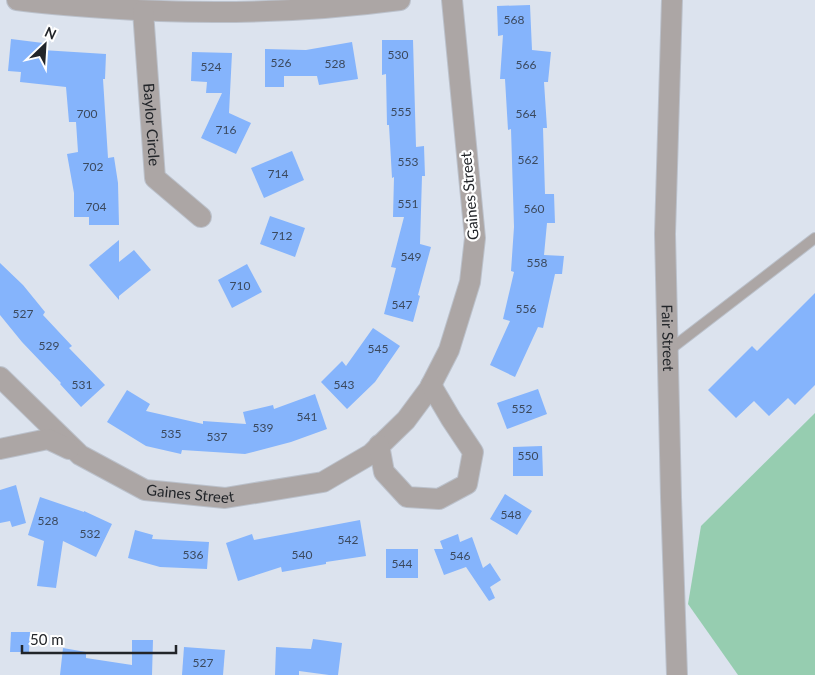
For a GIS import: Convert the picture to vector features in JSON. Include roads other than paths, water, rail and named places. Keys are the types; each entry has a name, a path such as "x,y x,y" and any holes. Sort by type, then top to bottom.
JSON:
{"street":[{"path":"17,0 142,11 221,13 356,6 400,0"},
{"name":"Gaines Street","path":"0,377 80,455 145,490 225,498 323,482 371,454 406,420 429,389 449,350 470,282 475,238 452,0"},
{"name":"Fair Street","path":"672,0 665,234 677,675"},
{"name":"Baylor Circle","path":"142,11 155,178 201,217"},
{"path":"379,446 384,472 407,497 439,499 466,484 473,452 431,385"},
{"path":"0,449 48,439 80,455"}],"lane":[{"path":"667,352 815,238"}]}
